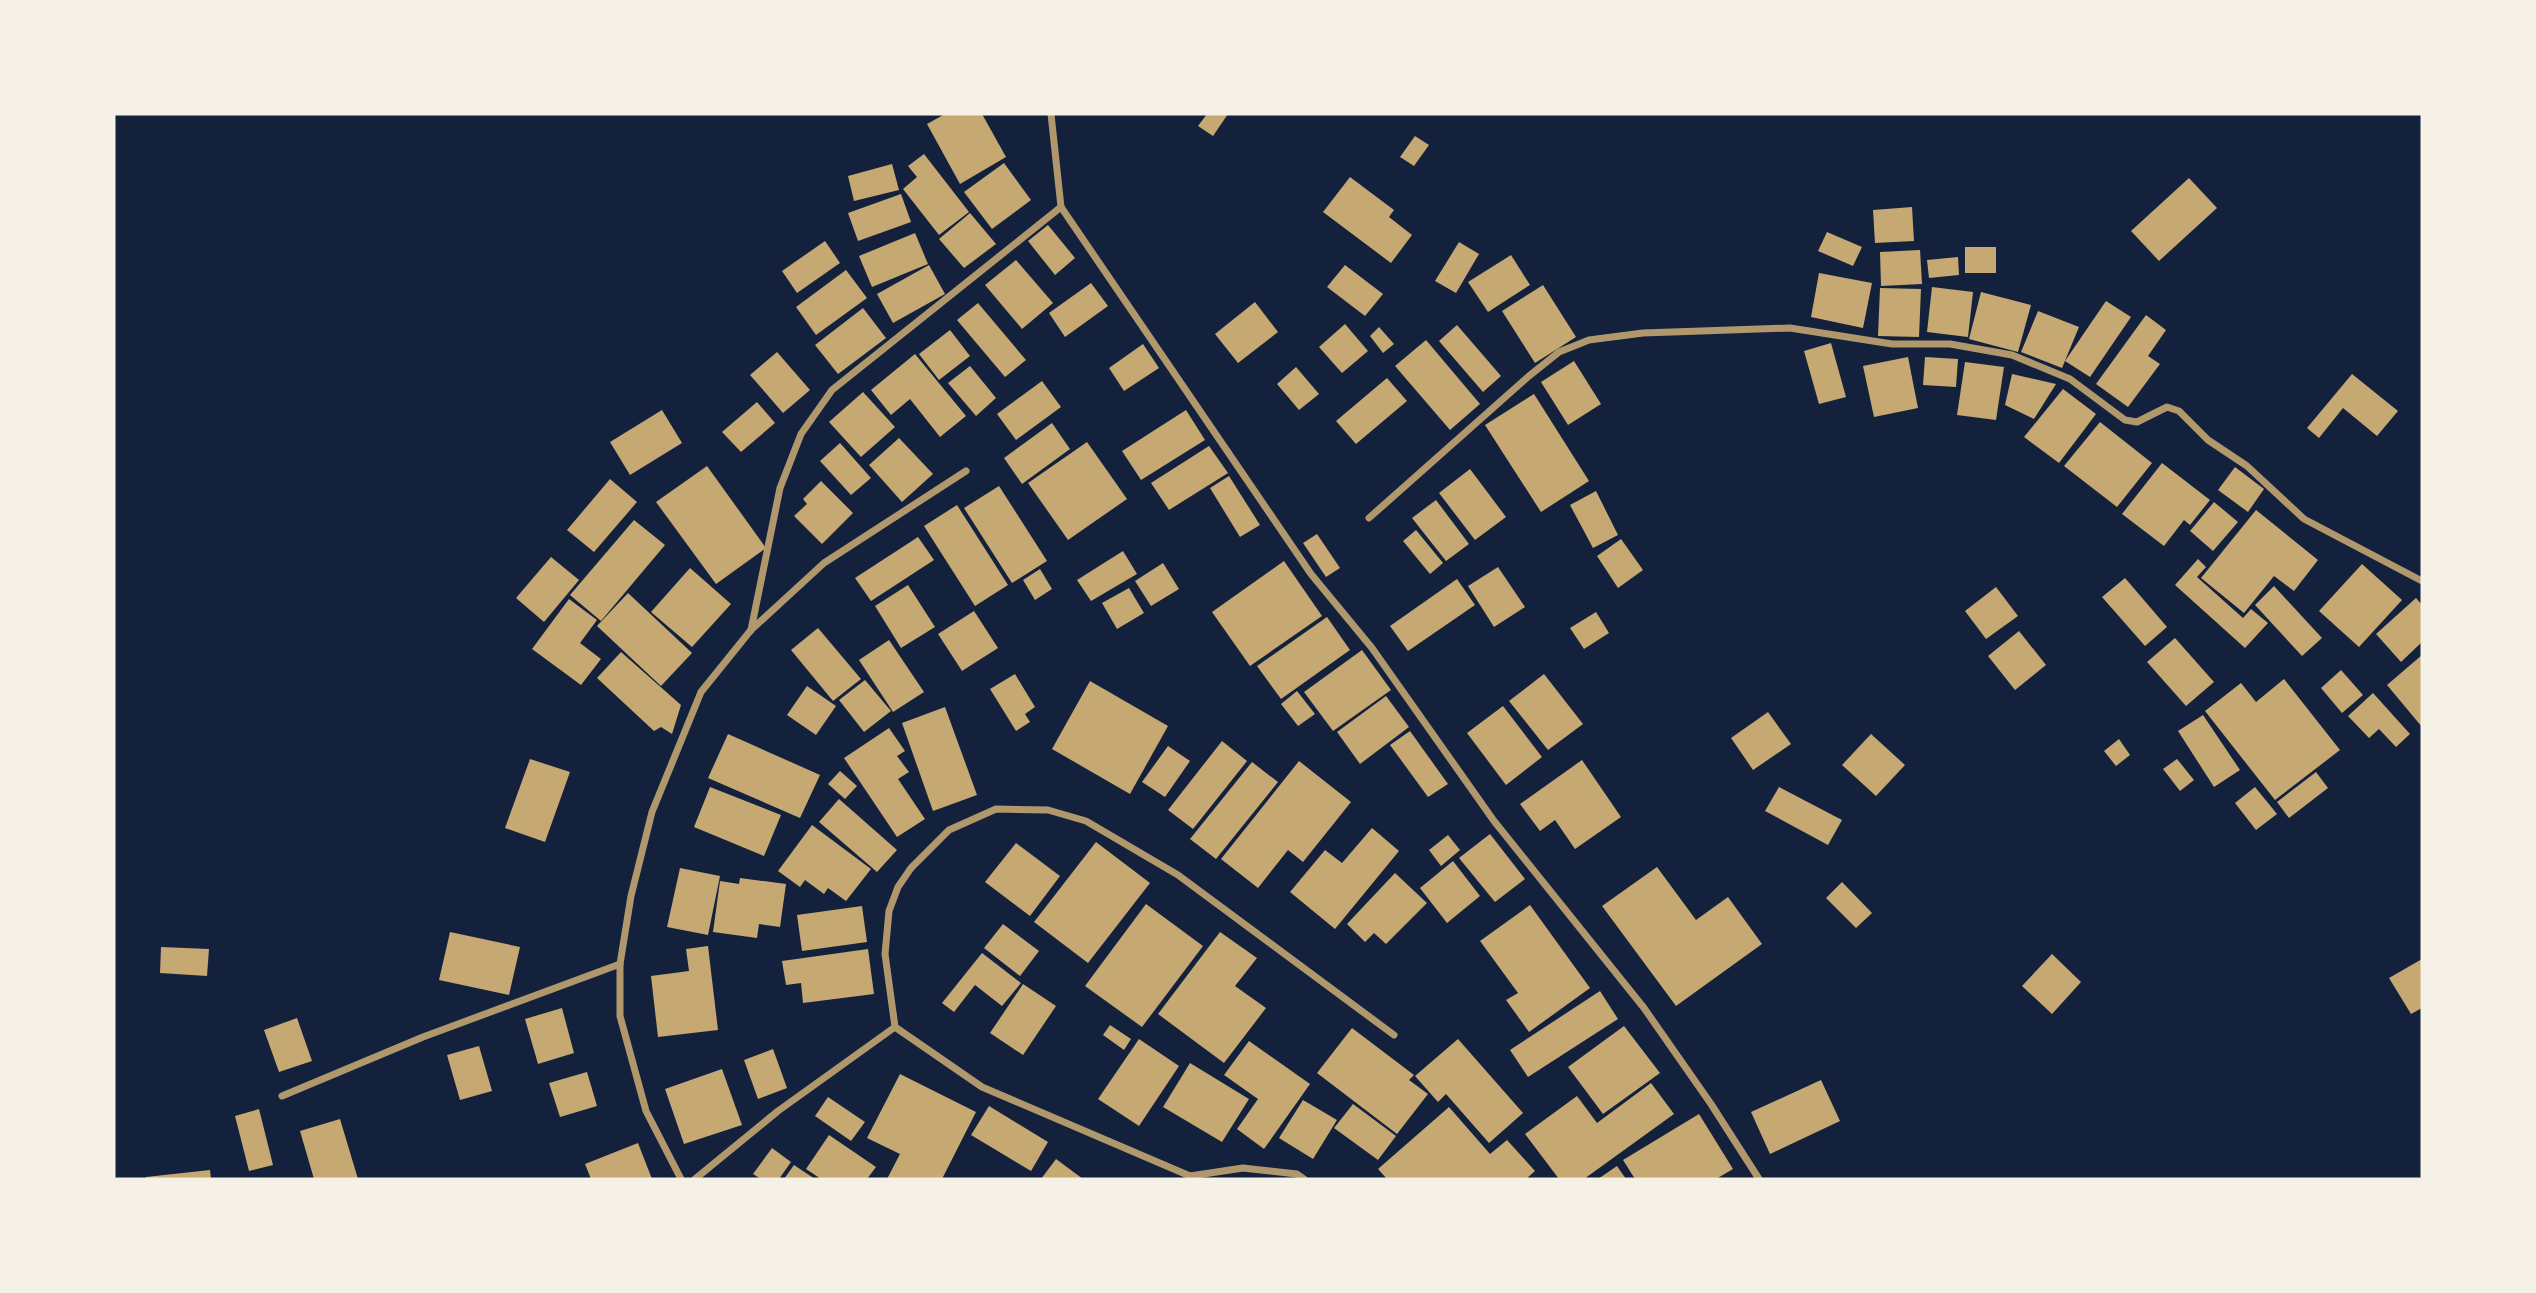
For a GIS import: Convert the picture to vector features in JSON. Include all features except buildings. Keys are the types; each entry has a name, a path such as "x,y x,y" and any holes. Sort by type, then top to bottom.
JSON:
{"street":[{"path":"1051,114 1061,207 1311,575 1372,648 1494,821 1644,1008 1759,1179"},
{"path":"751,630 780,488 801,434 832,390 1061,207"},
{"path":"1369,518 1559,352 1589,340 1643,332 1790,328 1892,344 1950,344 2012,355 2070,379 2125,420 2137,422 2166,407 2179,411 2208,440 2247,466 2304,519 2422,581"},
{"path":"681,1179 646,1111 620,1016 620,964 631,896 652,813 701,692 751,630 824,563 966,471"},
{"path":"1304,1179 1297,1174 1243,1168 1190,1178 982,1087 895,1027 884,954 889,911 898,887 912,868 949,830 996,809 1048,810 1086,821 1178,875 1394,1035"},
{"path":"282,1096 423,1037 620,964"},
{"path":"695,1179 778,1111 895,1027"}]}
